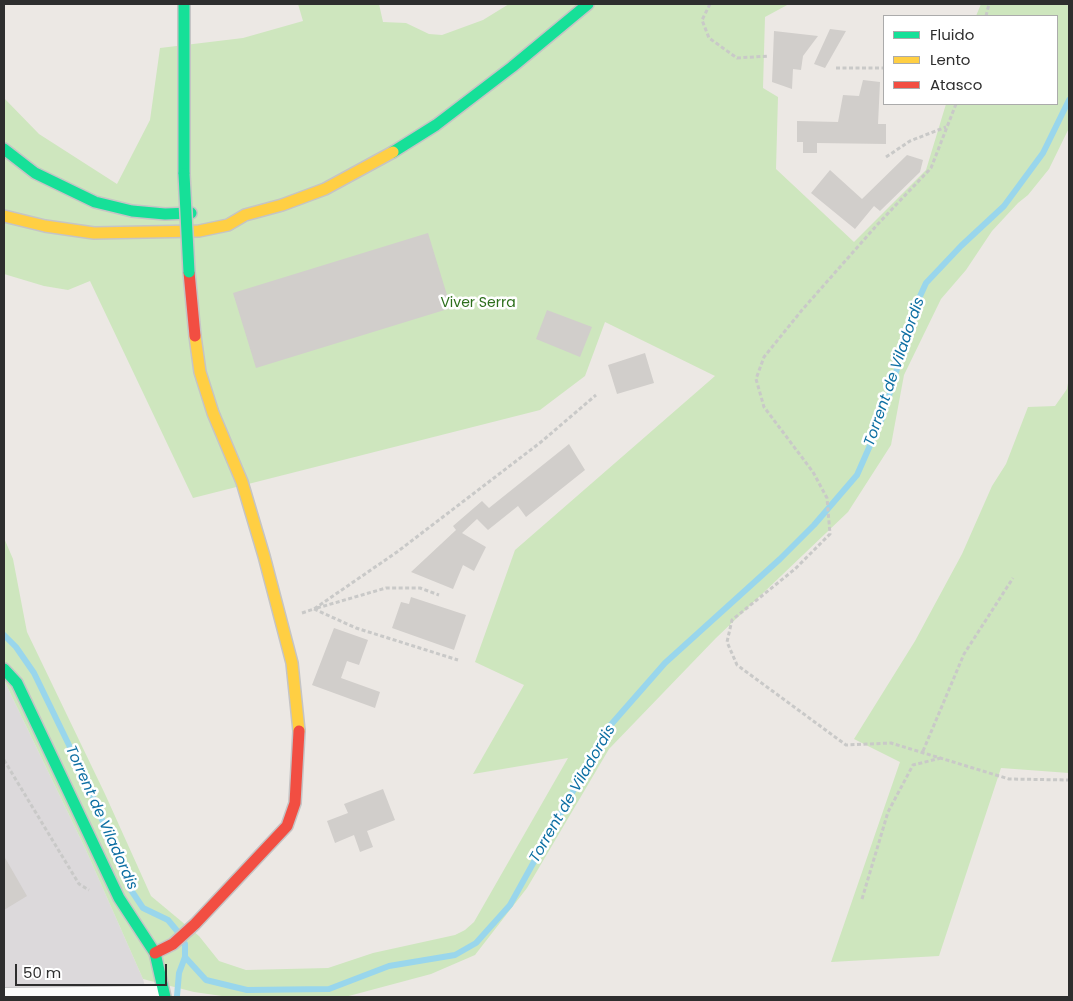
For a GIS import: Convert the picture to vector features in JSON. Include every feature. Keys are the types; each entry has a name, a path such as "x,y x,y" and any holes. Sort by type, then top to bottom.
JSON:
{"main road":[{"path":"155,953 173,944 195,924 287,826 295,803 300,739 292,663 264,556 242,482 213,413 200,372 189,289 184,174 184,4"},
{"path":"4,216 94,233 199,231 228,224 245,215 282,205 324,189 380,160 436,125 512,67 588,4"},
{"path":"4,149 35,173 95,202 132,211 157,213 201,212"},
{"path":"227,211 245,215"},
{"path":"4,669 17,683 119,898 155,953 164,994"}],"lane":[{"path":"4,994 164,994"}],"path":[{"path":"710,4 702,20 709,38 737,58 769,56"},
{"path":"836,68 883,68"},
{"path":"956,105 931,168 808,302 764,357 756,379 764,408 812,472 827,498 830,534 795,569 732,620 727,642 737,665 846,745 891,743 1009,779 1069,780"},
{"path":"886,157 910,141 947,126"},
{"path":"314,609 397,552 542,442 596,395"},
{"path":"922,751 964,654 1013,578"},
{"path":"280,622 314,609 386,588 420,588 439,596"},
{"path":"314,609 356,628 458,660"},
{"path":"862,899 888,812 913,765 942,758"},
{"path":"4,760 80,884 92,891"}],"shaded area":[{"path":"4,680 86,850 143,979 148,997 4,997"}],"green space":[{"name":"Viver Serra","path":"298,4 379,4 383,22 406,23 429,34 442,35 483,20 509,4 789,4 765,17 763,88 778,97 776,169 854,242 926,170 946,105 1058,105 1058,15 976,15 981,4 1069,4 1069,128 1049,169 1028,195 992,231 966,270 941,299 904,375 891,445 848,512 716,638 609,749 527,888 475,955 431,974 345,997 229,997 194,992 143,979 86,850 4,680 4,538 13,559 27,632 105,794 151,896 199,936 219,961 246,970 328,968 373,953 455,935 465,930 474,922 568,758 473,774 524,685 475,662 515,550 715,376 605,322 585,376 540,410 193,498 90,281 68,290 44,286 4,274 4,98 39,134 117,184 150,120 160,48 243,38 303,21"},
{"path":"1069,377 1069,773 1001,768 939,956 831,962 900,762 854,739 915,641 962,554 992,486 1006,464 1028,407 1055,406 1067,389"}],"building":[{"path":"830,29 846,31 825,68 814,64"},
{"path":"774,31 818,36 803,56 801,70 793,69 792,89 772,82"},
{"path":"863,80 880,82 878,124 886,124 886,144 817,143 817,153 803,153 803,142 797,142 797,121 838,122 843,95 859,96"},
{"path":"907,155 923,160 920,172 880,211 874,206 855,229 811,193 830,170 862,199"},
{"path":"428,233 451,308 256,368 233,293"},
{"path":"547,310 592,327 580,357 536,339"},
{"path":"645,353 654,383 617,394 608,365"},
{"path":"569,444 585,470 526,517 518,506 488,530 477,519 462,533 486,547 474,571 463,565 453,589 411,572 456,530 453,526 482,501 489,508"},
{"path":"411,597 466,615 454,650 392,628 401,602 409,604"},
{"path":"334,628 368,640 359,665 347,661 341,678 380,692 375,708 312,685"},
{"path":"383,789 395,820 367,831 373,847 360,852 354,835 335,843 327,821 348,813 344,804"},
{"path":"4,856 27,896 4,910"}],"waterway":[{"name":"Torrent de Viladordis","path":"185,944 185,957 206,980 247,990 329,989 389,966 455,955 476,943 510,905 608,728 665,663 780,559 814,525 857,475 883,416 916,305 926,283 961,246 1004,206 1043,153 1069,100"},
{"name":"Torrent de Viladordis","path":"4,635 16,647 34,673 85,778 131,890 143,908 168,920 178,932"},
{"path":"177,996 179,973 185,957"}],"traffic: fast":[{"path":"184,4 184,174"},
{"path":"393,152 436,125 512,67 588,4"},
{"path":"4,149 35,173 95,202 132,211 165,214 191,213"},
{"path":"184,174 189,272"},
{"path":"4,669 17,683 119,898 155,953 165,997"}],"traffic: slow":[{"path":"4,216 45,226 94,233 199,231 228,225 245,215 282,205 325,189 393,152"},
{"path":"195,336 200,372 213,413 242,482 264,556 292,663 299,731"}],"traffic: jam":[{"path":"189,272 195,336"},
{"path":"155,953 173,944 195,924 287,826 295,803 299,731"}]}
